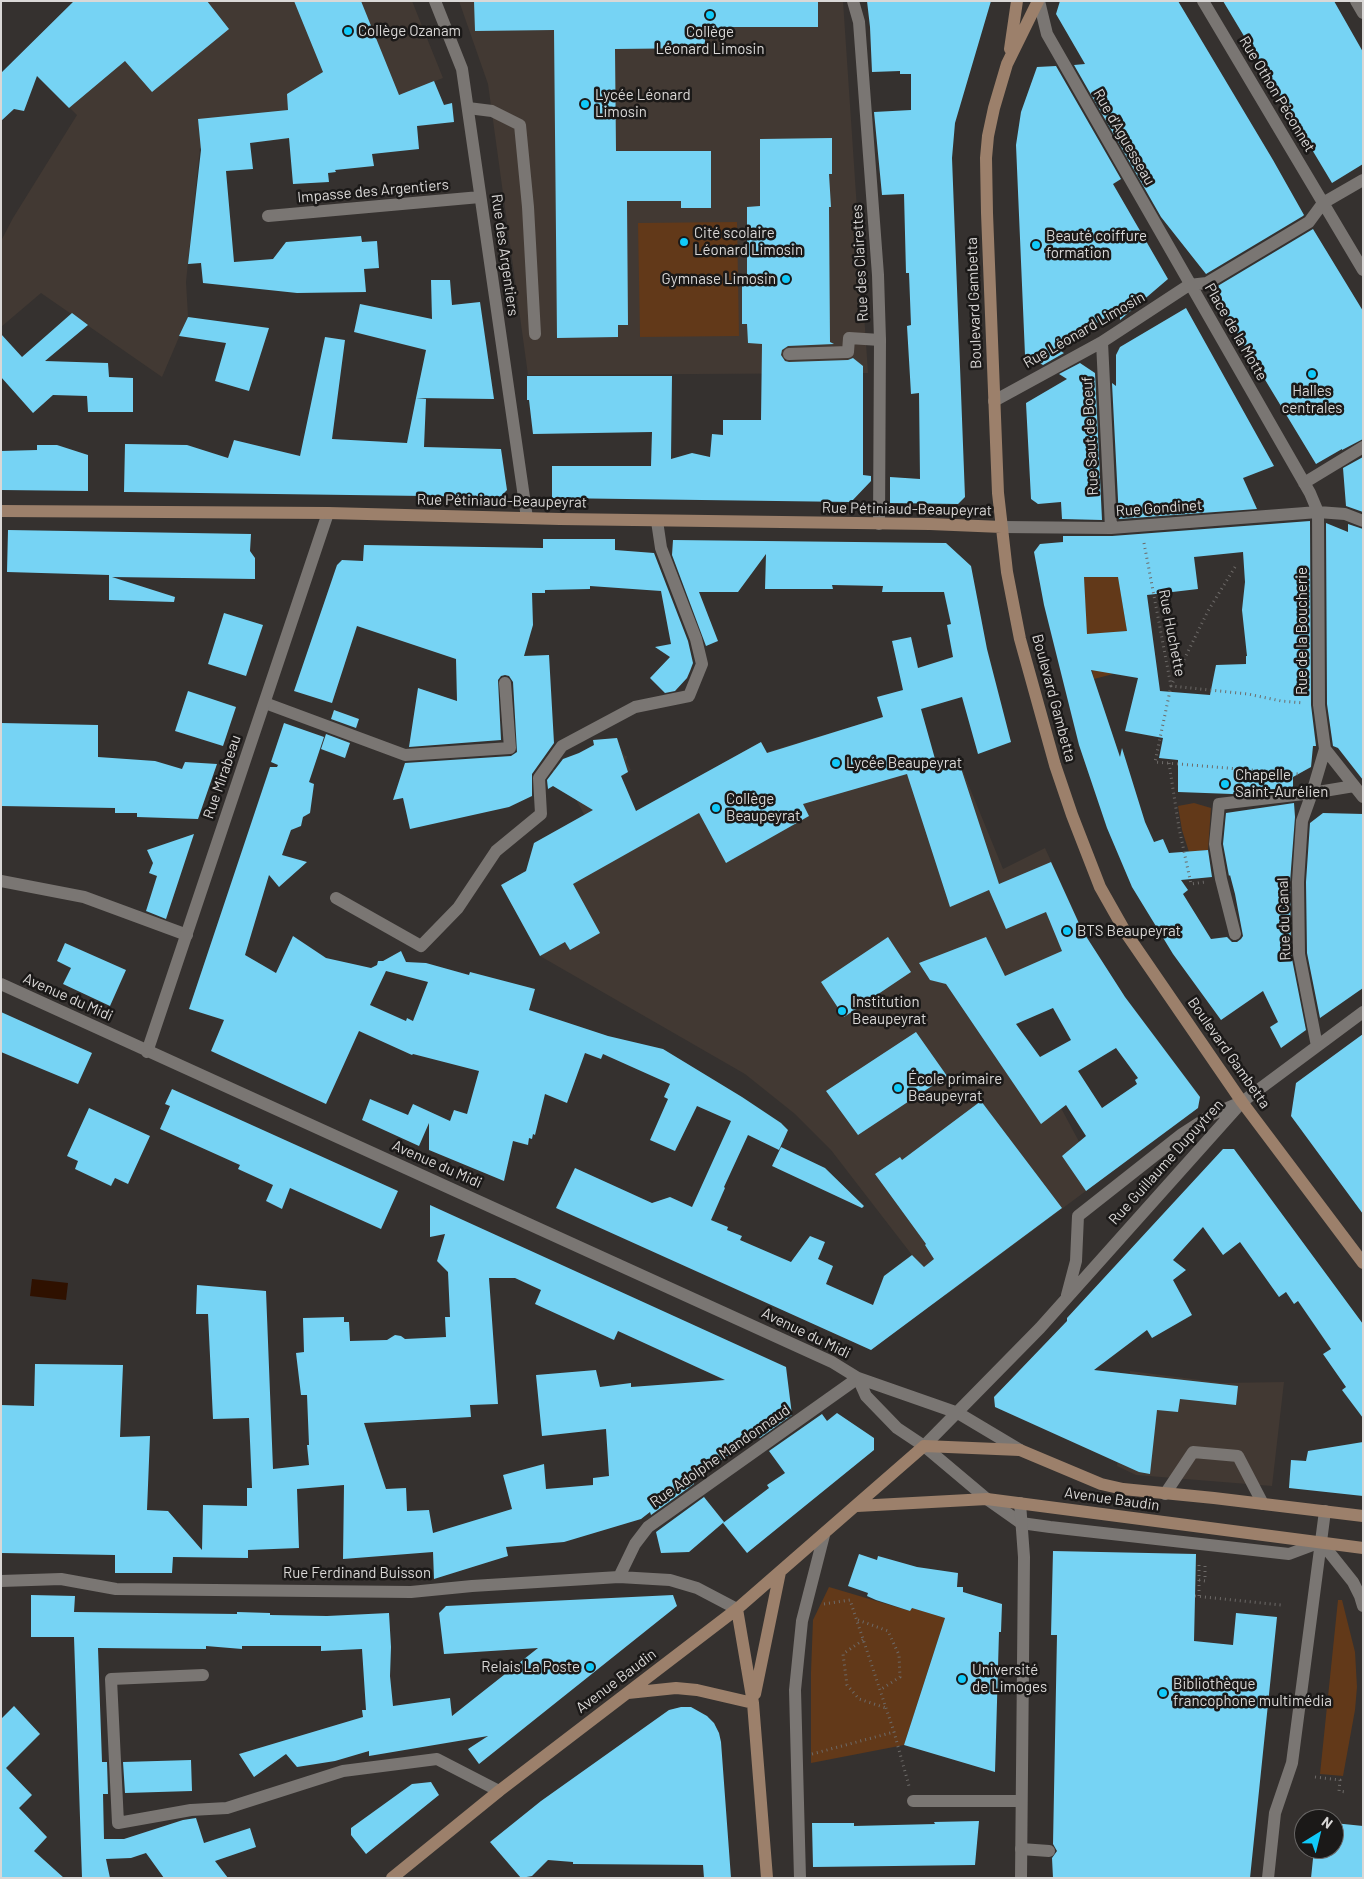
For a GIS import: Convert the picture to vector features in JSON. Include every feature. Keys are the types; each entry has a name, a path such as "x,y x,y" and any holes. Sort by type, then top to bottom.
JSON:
{"main road":[{"name":"Boulevard Gambetta","path":"1017,1 1010,56 994,108 988,136 986,158 998,493 1007,572 1020,639 1055,765 1086,854 1100,887 1126,933 1242,1102 1363,1263"},
{"name":"Boulevard Gambetta","path":"1010,56 1039,1"},
{"name":"Rue Pétiniaud-Beaupeyrat","path":"1,511 328,513 1002,527"},
{"name":"Avenue Baudin","path":"392,1878 499,1791 737,1609 924,1446 1020,1450 1101,1484 1123,1489 1363,1516"},
{"name":"Avenue Baudin","path":"857,1506 987,1499 1363,1548"},
{"path":"753,1703 780,1572"},
{"path":"737,1609 753,1703 767,1873"},
{"path":"628,1693 676,1688 697,1690 753,1703"}],"street":[{"name":"Rue des Argentiers","path":"436,1 462,69 527,518"},
{"name":"Rue des Clairettes","path":"854,1 858,22 878,274 880,340 879,524"},
{"name":"Rue d'Aguesseau","path":"1039,1 1047,34 1190,285"},
{"name":"Rue Othon Péconnet","path":"1203,1 1324,203"},
{"path":"1356,1 1363,13"},
{"path":"468,108 492,111 520,125 528,207 535,334"},
{"name":"Place de la Motte","path":"1318,512 1304,483 1190,285 1207,283 1309,222 1324,203 1363,180"},
{"name":"Impasse des Argentiers","path":"268,216 480,197"},
{"path":"1324,203 1363,270"},
{"name":"Rue Léonard Limosin","path":"994,401 1102,342 1190,285"},
{"path":"789,354 848,352 849,338 880,340"},
{"name":"Rue Saut de Boeuf","path":"1102,342 1111,528"},
{"path":"1304,483 1363,447"},
{"name":"Rue Gondinet","path":"1002,527 1111,528 1318,512 1345,514 1363,521"},
{"name":"Rue de la Boucherie","path":"1318,512 1319,705 1325,749"},
{"name":"Rue Mirabeau","path":"148,1052 328,513"},
{"path":"336,898 421,946 458,908 496,851 542,814 539,778 562,746 635,707 689,696 702,664 696,639 661,548 657,521"},
{"path":"264,703 405,755 510,748 505,683"},
{"path":"1325,749 1363,797"},
{"name":"Rue du Canal","path":"1316,1046 1299,954 1298,882 1302,821 1325,749"},
{"path":"1235,934 1221,878 1215,844 1219,804 1354,786"},
{"path":"1,881 84,897 186,935"},
{"name":"Avenue du Midi","path":"1,984 832,1362 858,1378 958,1413"},
{"path":"1242,1102 1363,1012"},
{"name":"Rue Guillaume Dupuytren","path":"1067,1297 1076,1261 1078,1216 1182,1134 1213,1114 1242,1102"},
{"name":"Rue Guillaume Dupuytren","path":"924,1446 1040,1328 1242,1102"},
{"name":"Avenue du Midi","path":"858,1378 866,1396 898,1428 924,1446 987,1499 1021,1522"},
{"name":"Rue Adolphe Mandonnaud","path":"619,1577 635,1544 648,1527 858,1378"},
{"name":"Avenue Baudin","path":"958,1413 1020,1450"},
{"path":"1165,1494 1193,1452 1238,1456 1263,1504"},
{"path":"1020,1503 1024,1557 1021,1878"},
{"path":"1268,1878 1275,1813 1292,1763 1325,1511"},
{"path":"1021,1522 1280,1554 1289,1554 1321,1542"},
{"path":"800,1878 795,1690 802,1621 824,1535"},
{"path":"1321,1542 1352,1582 1363,1606"},
{"name":"Rue Ferdinand Buisson","path":"1,1580 61,1579 116,1589 411,1592 472,1586 619,1577 670,1580 697,1588 737,1609"},
{"path":"203,1675 111,1679 118,1823 191,1810 227,1808 342,1771 437,1759 499,1791"},
{"path":"1292,1763 1296,1781"},
{"path":"913,1801 1022,1801"},
{"path":"1021,1849 1049,1851"}],"path":[{"name":"Rue Huchette","path":"1141,525 1171,686 1248,694 1281,701 1319,705"},
{"path":"1235,567 1208,611 1171,686 1155,762 1272,773 1318,774"},
{"path":"1169,763 1179,828 1192,884"},
{"path":"1199,1559 1197,1596 1281,1605"},
{"path":"1199,1580 1205,1581 1205,1566"},
{"path":"821,1604 850,1600 894,1732 913,1801"},
{"path":"857,1620 888,1631 899,1655 900,1676 880,1690"},
{"path":"864,1640 843,1654 846,1685 859,1700 886,1708"},
{"path":"807,1756 894,1732"},
{"path":"1316,1777 1340,1780 1339,1791 1346,1792"}],"shaded area":[{"path":"74,1 412,1 443,78 351,114 305,137 200,148 186,282 188,316 162,377 41,293 1,327 1,241 13,218 77,115 18,57"},
{"name":"Cité scolaire Léonard Limosin","path":"459,1 843,1 868,373 528,375 488,84"},
{"path":"737,222 739,336 640,337 638,223"},
{"path":"1133,575 1120,587 1127,631 1105,633 1109,673 1113,674 1094,679 1087,648 1084,577"},
{"name":"Institution Beaupeyrat","path":"880,718 895,777 958,759 1003,869 1045,848 1082,929 1075,998 1016,1024 1091,1164 1102,1179 946,1295 912,1255 831,1150 795,1114 745,1074 540,956 501,885 594,833 571,790 567,794 563,792 552,770 554,769 555,772 569,760 567,757 570,758 594,745 617,738 616,740 625,756 627,756 626,761 631,770 616,780 634,812 761,742 767,752"},
{"path":"1194,803 1211,808 1208,850 1189,852 1182,830 1178,806"},
{"path":"32,1279 68,1283 66,1300 30,1296"},
{"path":"1130,1371 1223,1383 1284,1382 1272,1486 1136,1475 1117,1466"},
{"path":"829,1587 910,1611 912,1606 945,1618 904,1745 811,1763 813,1620"},
{"path":"1338,1600 1342,1600 1355,1652 1357,1687 1355,1710 1343,1776 1320,1774"}],"building":[{"path":"74,1 207,1 229,29 152,92 125,61 69,108 37,76 24,111 14,109 1,121 1,73"},
{"path":"294,1 361,1 399,95 434,81 444,105 452,103 454,122 417,126 419,149 372,154 374,166 335,170 336,172 328,173 329,182 293,184 289,138 250,143 253,169 226,171 234,262 273,259 286,242 361,236 362,242 377,241 379,268 364,269 366,292 297,293 203,283 201,263 188,264 201,150 198,119 288,110 287,94 323,72"},
{"path":"474,1 818,1 818,27 721,27 705,29 705,48 615,49 616,151 711,151 711,208 681,208 681,201 627,201 628,325 618,325 618,337 557,338 554,30 475,31"},
{"path":"867,1 991,1 955,123 952,158 965,497 958,504 890,503 890,477 920,479 919,393 911,394 907,326 911,325 909,273 906,273 904,194 882,195 874,112 911,110 911,74 900,74 900,71 872,72"},
{"path":"1060,1 1178,1 1304,215 1206,274 1161,217 1074,65 1085,64 1056,14"},
{"path":"1223,1 1334,1 1363,52 1363,164 1332,183"},
{"path":"1056,66 1121,179 1113,184 1168,279 1120,320 1120,309 1055,348 1064,353 1043,365 1025,355 1016,145 1021,112 1037,67"},
{"path":"832,138 832,174 829,174 831,207 829,207 830,342 834,344 788,346 782,350 781,355 785,361 789,362 848,360 853,358 863,366 863,475 871,476 871,481 851,502 552,498 552,466 651,466 652,432 533,434 529,400 527,400 527,376 672,376 671,459 692,453 710,457 712,434 723,435 723,420 761,420 762,344 748,343 747,324 742,324 742,277 747,276 747,207 760,206 760,139"},
{"name":"Halles centrales","path":"1313,229 1363,311 1363,439 1316,464 1215,297 1216,287"},
{"path":"431,280 450,280 452,305 480,302 494,399 416,398 426,350 354,332 360,304 432,319"},
{"path":"1186,308 1274,466 1243,478 1257,509 1119,519 1112,383 1116,386 1116,355 1120,347"},
{"path":"72,313 88,325 45,361 108,363 109,377 133,378 133,412 88,412 87,396 53,395 33,413 1,377 1,334 22,357"},
{"path":"188,317 269,328 249,391 215,381 226,343 179,336"},
{"path":"325,337 345,340 332,439 407,443 416,398 426,399 424,447 501,449 507,490 500,497 124,492 125,444 187,445 228,458 234,440 300,456"},
{"path":"1080,363 1095,373 1102,520 1062,519 1061,502 1038,504 1031,499 1026,403 1067,379 1059,374"},
{"path":"37,445 57,445 88,455 88,491 1,490 1,451 37,450"},
{"path":"1363,457 1363,512 1346,506 1343,468"},
{"path":"1310,521 1311,705 1316,746 1313,746 1311,767 1293,777 1293,787 1232,794 1178,792 1178,760 1159,758 1163,738 1125,731 1138,678 1091,670 1120,757 1122,748 1145,822 1154,842 1163,839 1169,853 1208,850 1212,877 1181,880 1188,890 1183,894 1211,939 1227,937 1232,942 1237,942 1243,936 1223,844 1226,813 1294,803 1295,817 1290,882 1291,954 1306,1030 1281,1048 1270,1027 1278,1022 1263,991 1221,1020 1173,954 1132,887 1107,828 1079,745 1044,605 1034,552 1040,544 1063,542 1063,536 1112,536","holes":["1243,552 1245,582 1242,610 1247,656 1246,664 1216,665 1210,695 1160,691 1147,595 1198,589 1194,557","1084,577 1118,577 1127,631 1087,634"]},
{"path":"1326,523 1348,532 1348,524 1363,529 1363,780 1338,748 1333,746 1327,704"},
{"path":"8,530 251,534 250,551 255,558 255,579 112,577 175,597 174,602 109,600 109,575 7,572"},
{"path":"543,539 615,539 615,550 654,553 688,641 693,663 687,678 675,691 665,693 650,678 670,657 655,647 671,644 661,591 590,586 590,589 545,590 545,593 532,593 533,625 524,656 549,655 554,743 532,774 532,796 509,807 410,829 403,798 393,800 405,763 511,756 517,752 513,682 509,676 505,675 501,676 498,680 501,740 409,747 418,688 457,701 456,659 357,626 332,703 294,691 337,565 342,560 363,561 364,545 543,548"},
{"path":"673,540 946,543 971,566 987,649 1011,742 978,754 962,697 921,709 937,766 958,759 999,884 1051,862 1082,930 1125,997 1200,1097 1198,1108 1086,1191 1062,1156 1086,1136 1066,1105 1041,1124 946,984 930,980 919,963 986,937 1005,976 1062,951 1046,912 1006,929 989,890 950,907 907,774 803,804 809,816 726,863 699,813 573,884 600,933 570,950 565,942 540,956 501,885 526,871 534,843 593,810 553,786 548,789 547,780 563,759 594,745 593,740 617,738 628,772 621,776 636,811 761,742 767,753 883,717 877,697 903,690 892,641 911,637 918,668 953,657 947,625 951,624 944,592 882,592 883,586 832,585 833,589 765,589 766,554 738,592 699,592 718,641 706,646 672,555","holes":["1053,1008 1071,1040 1040,1057 1016,1024","1116,1048 1138,1078 1135,1080 1137,1084 1102,1108 1078,1071"]},
{"path":"224,613 263,625 246,676 208,664"},
{"path":"188,691 236,707 223,746 175,731"},
{"path":"334,710 359,719 356,728 331,719"},
{"path":"1,723 98,725 98,757 155,761 182,769 185,762 217,764 198,819 137,817 137,813 115,813 115,808 1,806"},
{"path":"284,723 324,737 309,782 314,784 310,813 303,817 301,826 291,830 282,855 307,862 279,887 269,875 245,955 276,973 293,936 326,958 371,968 377,965 378,961 383,961 401,951 406,962 426,963 469,975 470,972 535,989 529,1010 608,1036 663,1049 742,1097 781,1123 788,1130 779,1150 748,1135 724,1187 711,1220 728,1227 727,1230 742,1236 740,1240 791,1262 810,1236 825,1242 818,1259 833,1266 826,1284 873,1305 884,1276 912,1255 924,1267 934,1259 926,1244 875,1174 900,1157 902,1160 981,1101 1062,1208 871,1350 556,1208 575,1168 652,1203 670,1197 692,1207 731,1121 697,1106 675,1151 650,1140 668,1099 664,1097 670,1084 603,1054 601,1059 585,1053 567,1103 545,1094 535,1135 533,1134 532,1139 529,1138 528,1145 513,1141 504,1181 429,1150 429,1123 419,1146 362,1120 370,1099 408,1115 413,1104 450,1121 454,1110 467,1114 479,1071 412,1055 359,1031 326,1104 211,1051 224,1020 189,1009 270,767 277,767 278,765 271,762","holes":["386,971 428,982 413,1021 407,1018 406,1021 370,1005"]},
{"path":"326,734 350,743 345,758 321,749"},
{"path":"1323,813 1363,814 1363,988 1320,1018 1307,953 1306,882 1310,823"},
{"path":"194,834 166,919 146,911 157,876 149,873 153,863 147,850"},
{"path":"888,937 911,972 844,1017 821,982"},
{"path":"65,943 126,970 110,1006 63,984 71,968 57,961"},
{"path":"1,1012 92,1053 78,1084 1,1052"},
{"path":"916,1032 947,1076 858,1135 826,1091"},
{"path":"1363,1034 1363,1214 1291,1116 1296,1083"},
{"path":"172,1089 398,1191 381,1229 290,1188 282,1209 266,1201 273,1185 238,1169 240,1165 160,1129 170,1106 165,1104"},
{"path":"89,1108 150,1136 128,1184 115,1178 111,1186 75,1169 78,1161 67,1156"},
{"path":"781,1147 825,1168 864,1206 862,1208 772,1166"},
{"path":"1223,1149 1234,1149 1363,1324 1363,1418 1342,1390 1346,1387 1323,1354 1331,1349 1298,1301 1294,1304 1286,1292 1279,1297 1240,1242 1223,1255 1203,1227 1173,1260 1186,1270 1173,1280 1192,1315 1152,1338 1147,1330 1094,1370 1238,1386 1236,1405 1180,1399 1178,1412 1157,1410 1150,1474 1139,1472 995,1407 994,1397 1067,1321 1067,1318"},
{"path":"430,1205 786,1367 792,1415 760,1438 757,1434 651,1515 650,1512 641,1519 564,1542 506,1547 508,1556 434,1579 433,1552 343,1559 344,1485 297,1489 299,1548 248,1550 248,1558 173,1557 172,1573 115,1573 115,1555 1,1553 1,1405 34,1406 35,1364 123,1365 120,1437 150,1436 147,1510 168,1511 202,1550 203,1505 247,1506 247,1488 252,1488 249,1418 213,1419 208,1314 196,1314 197,1285 266,1291 273,1469 309,1465 307,1395 301,1395 296,1353 304,1352 303,1318 344,1317 344,1322 349,1322 350,1341 387,1340 395,1335 405,1339 446,1337 445,1317 450,1317 448,1272 437,1261 445,1234 430,1237","holes":["489,1278 515,1278 541,1290 535,1304 614,1340 618,1331 725,1380 631,1387 631,1383 600,1387 596,1370 536,1375 542,1436 606,1429 609,1476 593,1478 593,1485 546,1489 544,1464 503,1475 512,1509 433,1533 429,1510 407,1511 406,1488 386,1489 364,1423 471,1417 470,1405 498,1404"]},
{"path":"837,1413 874,1438 874,1450 747,1553 723,1523 769,1488 767,1485 785,1473 769,1451 822,1414 827,1421"},
{"path":"1363,1442 1363,1496 1289,1488 1291,1460 1306,1461 1308,1451"},
{"path":"704,1497 724,1522 689,1552 661,1553 656,1532"},
{"name":"Bibliothèque francophone multimédia","path":"1053,1551 1196,1554 1194,1641 1233,1645 1236,1613 1277,1617 1250,1878 1053,1878 1052,1858 1057,1851 1053,1844 1057,1635 1051,1635"},
{"name":"Université de Limoges","path":"859,1554 877,1560 878,1556 917,1567 958,1573 957,1587 963,1587 963,1592 1002,1604 1001,1632 999,1632 995,1772 904,1745 945,1618 912,1608 910,1611 876,1600 867,1596 868,1593 848,1586"},
{"path":"31,1595 75,1596 74,1612 237,1614 237,1612 270,1613 270,1615 327,1616 389,1613 390,1676 393,1706 450,1698 452,1716 538,1648 444,1654 439,1613 446,1606 673,1595 677,1606 479,1764 468,1749 488,1736 369,1756 369,1751 335,1761 297,1767 286,1754 254,1777 239,1754 363,1717 362,1710 366,1710 362,1649 321,1651 321,1646 242,1646 242,1649 206,1646 206,1649 98,1648 102,1762 107,1762 108,1794 103,1794 104,1839 124,1839 183,1820 196,1818 204,1843 250,1828 256,1847 215,1861 228,1878 164,1878 146,1853 131,1858 106,1859 110,1878 82,1878 74,1637 31,1637"},
{"path":"14,1706 40,1734 6,1768 32,1795 19,1808 47,1837 34,1851 64,1878 1,1878 1,1719"},
{"path":"691,1707 707,1716 714,1723 719,1733 731,1878 704,1878 703,1865 573,1864 573,1862 548,1860 532,1876 521,1878 490,1842 541,1801 669,1710"},
{"path":"191,1760 192,1791 125,1793 123,1762"},
{"path":"431,1782 439,1795 366,1854 351,1835 351,1828 412,1784"},
{"path":"979,1821 975,1865 813,1867 812,1823 854,1823 854,1826"},
{"path":"1344,1824 1363,1826 1363,1878 1311,1878 1313,1859 1344,1859"}],"place":[{"name":"Collège Léonard Limosin","path":"710,15"},
{"name":"Collège Ozanam","path":"348,31"},
{"name":"Lycée Léonard Limosin","path":"585,104"},
{"name":"Cité scolaire Léonard Limosin","path":"684,242"},
{"name":"Beauté coiffure formation","path":"1036,245"},
{"name":"Gymnase Limosin","path":"786,279"},
{"name":"Halles centrales","path":"1312,374"},
{"name":"Lycée Beaupeyrat","path":"836,763"},
{"name":"Chapelle Saint-Aurélien","path":"1225,784"},
{"name":"Collège Beaupeyrat","path":"716,808"},
{"name":"BTS Beaupeyrat","path":"1067,931"},
{"name":"Institution Beaupeyrat","path":"842,1011"},
{"name":"École primaire Beaupeyrat","path":"898,1088"},
{"name":"Relais La Poste","path":"590,1667"},
{"name":"Université de Limoges","path":"962,1679"},
{"name":"Bibliothèque francophone multimédia","path":"1163,1693"}]}
